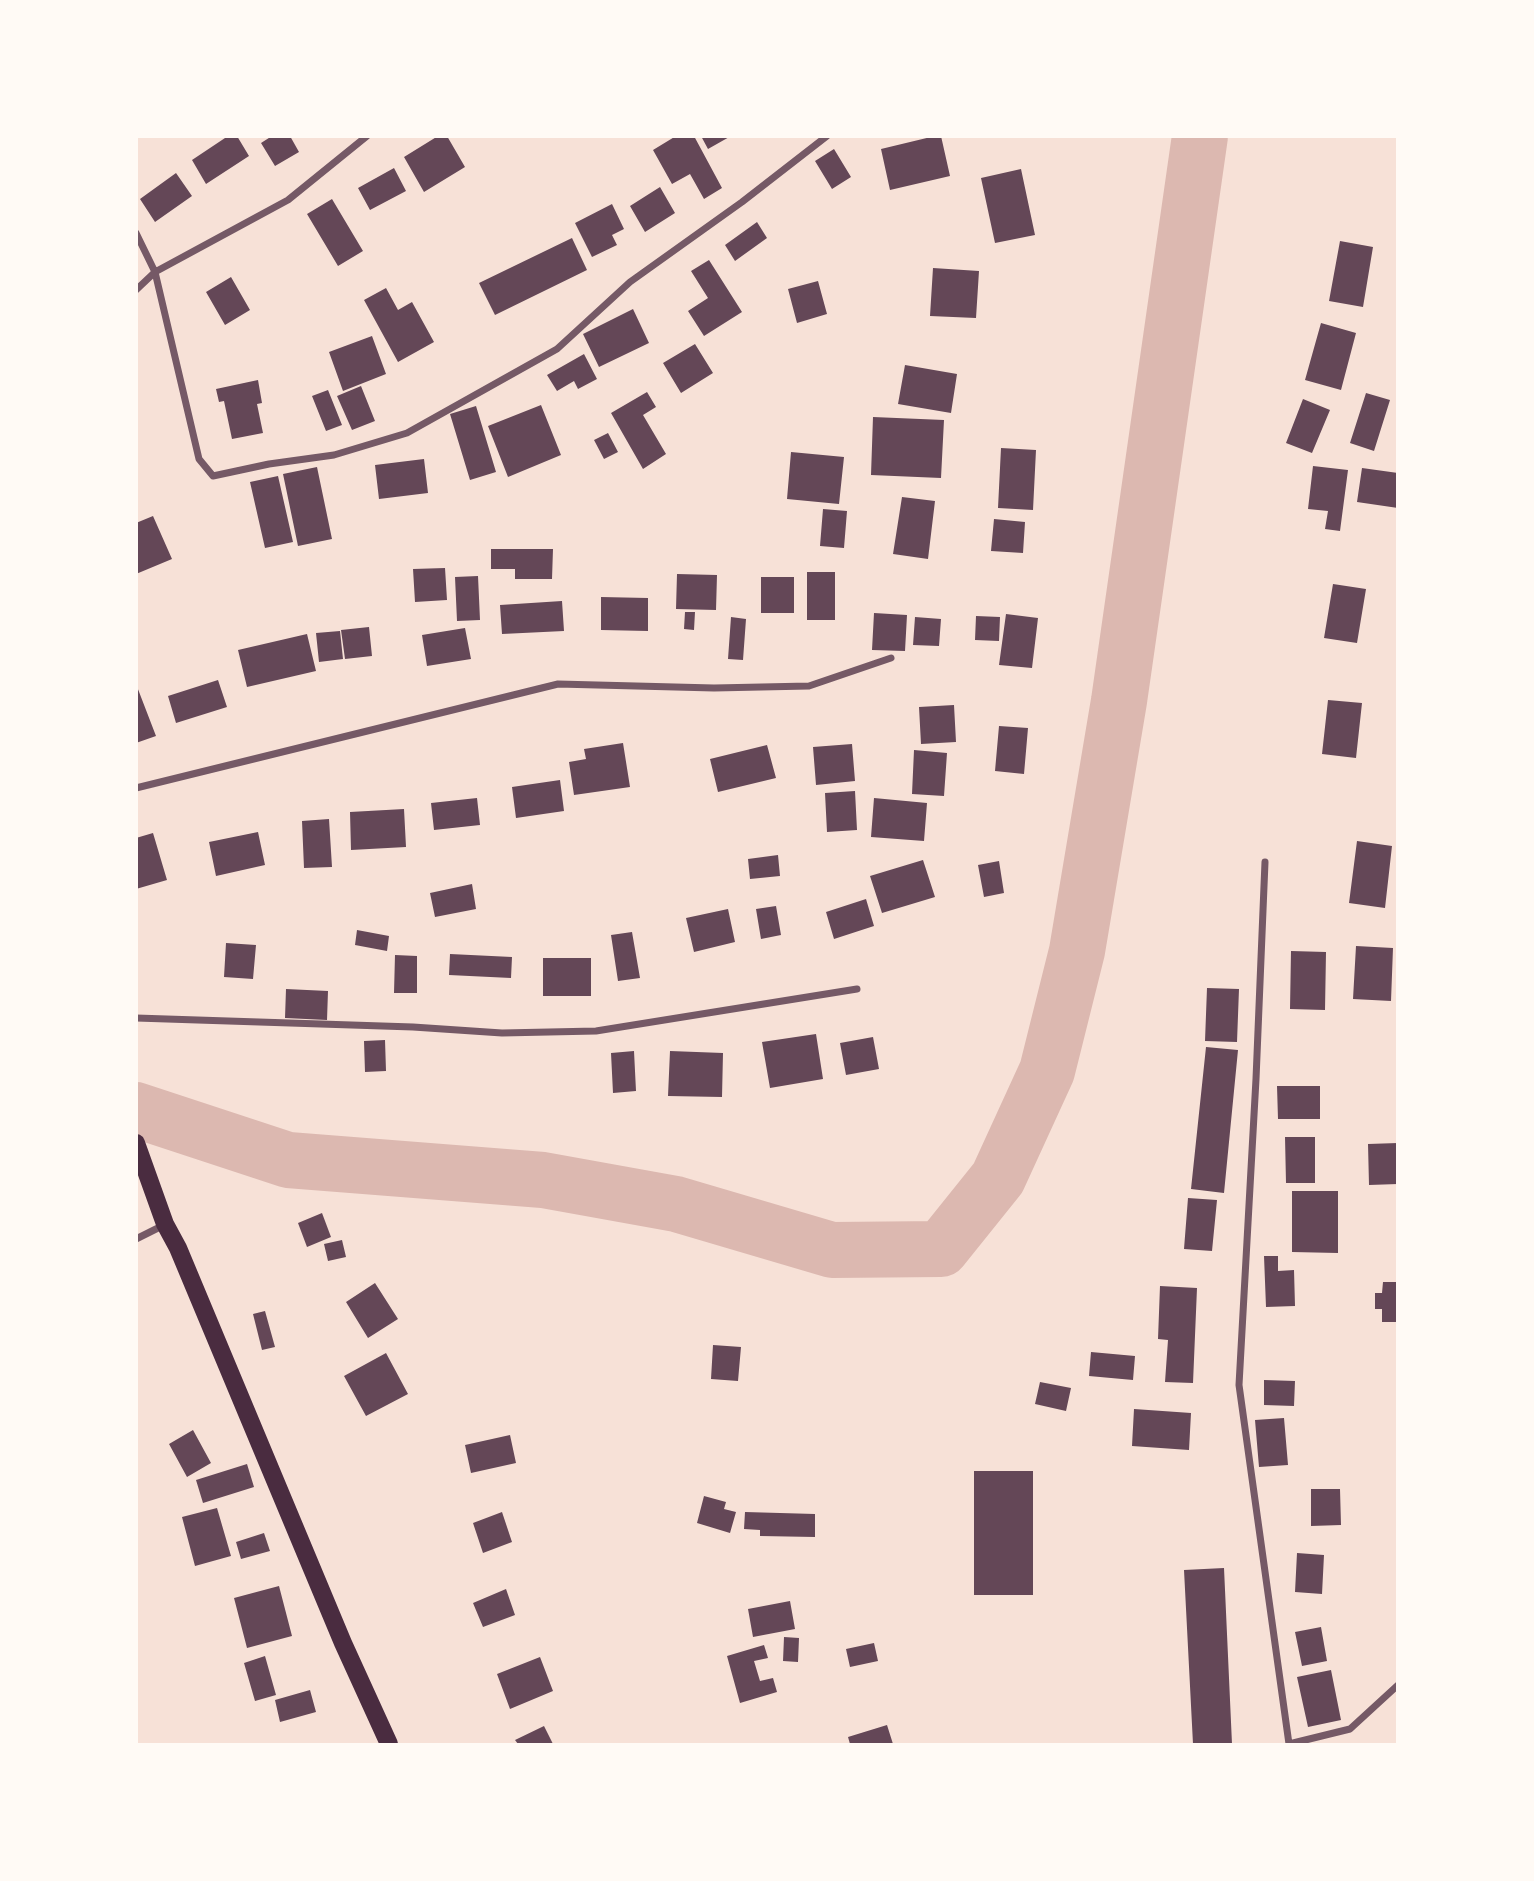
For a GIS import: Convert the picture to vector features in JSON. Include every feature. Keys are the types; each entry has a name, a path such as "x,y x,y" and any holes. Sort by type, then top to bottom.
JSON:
{"main road":[{"path":"138,1147 165,1224 178,1248 343,1643 389,1745"}],"street":[{"path":"136,290 155,272 288,200 367,136"},
{"path":"136,233 155,272 199,459 213,476 270,464 334,456 407,433 557,349 630,282 742,202 827,136"},
{"path":"136,788 558,684 714,688 809,686 891,659"},
{"path":"1265,862 1240,1385 1289,1744 1350,1729 1398,1685"},
{"path":"136,1018 413,1027 502,1033 596,1031 857,989"},
{"path":"136,1239 165,1224"}],"building":[{"path":"228,136 237,136 249,156 206,184 192,160"},
{"path":"272,136 290,136 299,152 275,166 261,143"},
{"path":"438,136 447,136 465,167 424,192 404,157"},
{"path":"676,136 694,136 722,188 704,199 690,174 672,184 653,150"},
{"path":"701,136 731,136 708,149"},
{"path":"941,136 950,176 890,190 881,149"},
{"path":"834,149 851,177 832,189 815,161"},
{"path":"394,168 406,191 370,210 358,188"},
{"path":"1021,169 1035,235 995,243 981,178"},
{"path":"176,173 192,196 155,222 140,199"},
{"path":"660,187 675,213 645,232 630,206"},
{"path":"332,199 363,251 338,266 307,214"},
{"path":"612,204 624,229 612,235 617,245 592,257 575,223"},
{"path":"757,222 767,238 735,261 725,245"},
{"path":"572,238 587,270 495,315 479,283"},
{"path":"1340,241 1373,247 1363,307 1329,301"},
{"path":"709,260 742,312 704,336 688,311 708,298 691,271"},
{"path":"933,268 979,271 976,318 930,316"},
{"path":"231,277 250,310 225,325 206,292"},
{"path":"818,281 827,314 797,323 788,289"},
{"path":"386,288 398,310 412,302 434,342 398,362 364,300"},
{"path":"633,309 649,343 599,367 583,334"},
{"path":"1321,323 1356,333 1341,390 1305,380"},
{"path":"372,336 386,374 343,391 329,352"},
{"path":"695,344 713,373 681,393 663,363"},
{"path":"584,354 597,379 578,389 574,381 557,391 547,375"},
{"path":"905,365 957,374 951,413 898,404"},
{"path":"258,380 262,403 257,404 263,433 232,439 224,401 219,402 216,389"},
{"path":"361,386 375,421 352,430 337,396"},
{"path":"328,390 342,425 326,431 312,396"},
{"path":"647,392 656,407 643,415 666,454 643,469 611,413"},
{"path":"1366,393 1390,400 1374,451 1350,443"},
{"path":"1303,399 1330,410 1312,453 1286,443"},
{"path":"541,405 561,455 508,477 488,426"},
{"path":"476,406 496,472 470,480 450,414"},
{"path":"873,417 944,420 941,478 871,475"},
{"path":"608,433 618,452 604,459 594,440"},
{"path":"1001,448 1036,450 1033,510 998,508"},
{"path":"791,452 844,457 839,504 787,499"},
{"path":"424,459 428,493 379,499 375,465"},
{"path":"1313,466 1348,470 1340,531 1325,529 1328,511 1308,509"},
{"path":"317,467 332,539 298,546 283,474"},
{"path":"1362,468 1398,473 1398,508 1357,502"},
{"path":"278,476 293,542 265,548 250,482"},
{"path":"902,497 935,501 928,559 893,554"},
{"path":"823,509 847,511 844,548 820,546"},
{"path":"153,516 172,559 136,574 136,523"},
{"path":"994,519 1025,522 1023,553 991,551"},
{"path":"491,549 553,549 552,579 515,579 515,569 491,569"},
{"path":"445,568 447,600 415,602 413,569"},
{"path":"807,572 835,572 835,620 807,620"},
{"path":"677,574 717,575 716,610 676,609"},
{"path":"478,576 480,620 457,621 455,577"},
{"path":"761,577 794,577 794,613 761,613"},
{"path":"1333,584 1366,589 1357,643 1324,638"},
{"path":"601,597 648,598 648,631 601,630"},
{"path":"562,601 564,631 502,634 500,605"},
{"path":"685,612 695,612 694,630 684,629"},
{"path":"874,613 907,615 905,651 872,650"},
{"path":"1006,614 1038,618 1032,668 999,665"},
{"path":"976,616 1000,617 999,641 975,640"},
{"path":"731,617 746,619 743,660 728,659"},
{"path":"915,617 941,619 939,646 913,645"},
{"path":"369,627 372,656 345,659 341,630"},
{"path":"465,628 471,659 427,666 422,635"},
{"path":"340,631 343,659 319,662 316,633"},
{"path":"307,634 316,671 247,687 238,650"},
{"path":"218,680 227,707 176,723 168,696"},
{"path":"136,684 156,736 136,743"},
{"path":"1328,700 1362,703 1356,758 1322,754"},
{"path":"954,705 956,742 921,744 919,707"},
{"path":"999,726 1028,728 1024,774 995,771"},
{"path":"623,743 630,787 574,795 569,762 586,759 584,749"},
{"path":"852,744 855,781 816,785 813,747"},
{"path":"767,745 776,778 718,792 710,759"},
{"path":"914,750 947,753 944,796 912,794"},
{"path":"560,780 564,811 516,818 512,787"},
{"path":"855,791 857,830 827,832 825,793"},
{"path":"477,798 480,825 434,830 431,803"},
{"path":"874,798 927,803 924,841 871,837"},
{"path":"404,809 406,847 351,850 350,812"},
{"path":"329,819 332,867 304,868 302,821"},
{"path":"258,832 265,865 216,876 209,842"},
{"path":"153,833 167,880 136,889 136,838"},
{"path":"1357,841 1392,846 1385,908 1349,903"},
{"path":"778,855 780,876 750,879 748,859"},
{"path":"923,860 935,897 882,913 870,876"},
{"path":"999,861 1004,893 984,897 978,865"},
{"path":"472,884 476,909 435,917 430,893"},
{"path":"866,899 874,926 834,939 826,912"},
{"path":"776,906 781,935 761,939 756,909"},
{"path":"728,909 735,942 694,952 686,918"},
{"path":"357,930 389,936 387,951 355,945"},
{"path":"632,932 640,978 618,981 611,935"},
{"path":"226,943 256,945 253,979 224,977"},
{"path":"1356,946 1393,948 1391,1001 1353,999"},
{"path":"1291,951 1326,952 1325,1010 1290,1009"},
{"path":"450,954 512,957 511,978 449,975"},
{"path":"395,955 417,956 417,993 394,993"},
{"path":"543,958 591,958 591,996 543,996"},
{"path":"1207,988 1239,989 1237,1042 1205,1041"},
{"path":"286,989 328,991 327,1020 285,1018"},
{"path":"816,1034 823,1079 770,1088 762,1042"},
{"path":"873,1037 879,1069 846,1075 840,1043"},
{"path":"385,1040 386,1071 365,1072 364,1041"},
{"path":"1206,1047 1238,1050 1224,1193 1191,1189"},
{"path":"634,1051 636,1091 613,1093 611,1053"},
{"path":"670,1051 723,1053 722,1097 668,1096"},
{"path":"1277,1086 1320,1086 1320,1119 1278,1119"},
{"path":"1285,1137 1315,1137 1315,1183 1286,1183"},
{"path":"1398,1143 1398,1184 1369,1185 1368,1144"},
{"path":"1292,1191 1338,1191 1338,1253 1292,1252"},
{"path":"1188,1198 1217,1200 1212,1251 1184,1249"},
{"path":"322,1213 331,1237 307,1247 298,1223"},
{"path":"342,1240 346,1257 328,1261 324,1244"},
{"path":"1264,1256 1278,1256 1278,1271 1294,1270 1295,1306 1266,1307"},
{"path":"1383,1282 1398,1282 1398,1322 1382,1322 1382,1309 1375,1309 1375,1293 1382,1293"},
{"path":"375,1283 398,1319 368,1338 346,1302"},
{"path":"1160,1286 1197,1288 1193,1383 1165,1382 1168,1340 1158,1339"},
{"path":"265,1311 275,1347 262,1350 253,1314"},
{"path":"713,1345 741,1347 738,1381 711,1379"},
{"path":"1091,1352 1135,1356 1133,1380 1089,1376"},
{"path":"386,1353 408,1394 366,1416 344,1376"},
{"path":"1264,1380 1295,1381 1294,1406 1264,1405"},
{"path":"1040,1382 1071,1388 1066,1411 1035,1404"},
{"path":"1134,1409 1191,1413 1189,1450 1132,1446"},
{"path":"1284,1418 1288,1465 1259,1467 1255,1420"},
{"path":"193,1430 211,1463 187,1477 169,1444"},
{"path":"510,1435 516,1463 471,1473 465,1445"},
{"path":"247,1464 254,1487 203,1503 196,1480"},
{"path":"974,1471 1033,1471 1033,1595 974,1595"},
{"path":"1311,1489 1340,1489 1341,1525 1311,1526"},
{"path":"704,1496 726,1502 724,1509 736,1512 730,1533 697,1523"},
{"path":"217,1508 231,1556 195,1566 182,1517"},
{"path":"502,1512 512,1542 483,1553 473,1523"},
{"path":"745,1512 815,1514 815,1537 760,1536 760,1530 744,1529"},
{"path":"264,1533 270,1551 241,1559 236,1542"},
{"path":"1297,1553 1324,1555 1322,1594 1295,1592"},
{"path":"1224,1568 1232,1744 1193,1744 1184,1570"},
{"path":"279,1586 292,1636 247,1648 234,1598"},
{"path":"506,1589 515,1615 483,1627 473,1603"},
{"path":"790,1601 795,1629 753,1637 748,1609"},
{"path":"1321,1627 1327,1661 1302,1666 1295,1632"},
{"path":"784,1637 799,1638 798,1662 783,1661"},
{"path":"874,1643 878,1661 850,1667 846,1649"},
{"path":"764,1645 768,1658 754,1661 760,1681 773,1678 777,1692 740,1703 727,1656"},
{"path":"265,1656 276,1695 255,1701 244,1663"},
{"path":"540,1657 553,1691 510,1709 497,1674"},
{"path":"1331,1670 1341,1720 1308,1727 1297,1677"},
{"path":"310,1690 316,1712 280,1722 275,1700"},
{"path":"887,1725 893,1744 850,1744 848,1737"},
{"path":"544,1726 553,1744 518,1744 515,1740"}],"waterway":[{"path":"136,1110 288,1160 543,1180 676,1204 832,1250 941,1249 998,1178 1047,1071 1077,951 1119,701 1200,136"}]}
